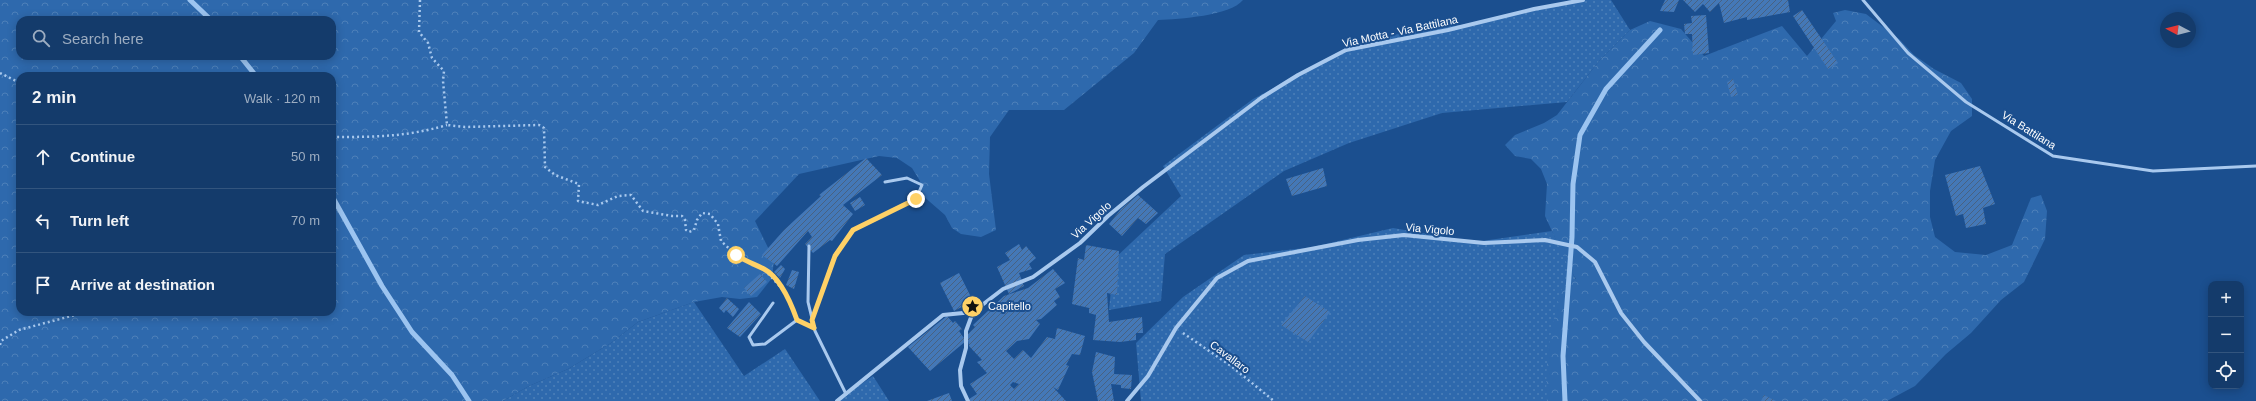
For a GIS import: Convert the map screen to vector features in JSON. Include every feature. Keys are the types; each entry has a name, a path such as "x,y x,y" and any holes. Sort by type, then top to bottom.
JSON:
{"street":[{"name":"Via Motta - Via Battilana","path":"1216,132 1261,98 1298,75 1346,50 1448,30 1583,0"},
{"name":"Via Vigolo","path":"973,312 1003,289 1033,277 1080,243 1108,216 1143,186 1216,132"},
{"name":"Via Vigolo","path":"1127,401 1148,376 1176,328 1217,278 1248,261 1358,240 1404,235 1484,242 1546,240 1577,247 1595,262 1621,313 1644,342 1700,401"},
{"path":"837,401 942,315 973,312 966,331 966,348 960,370 961,386 968,401"}],"lane":[{"name":"Via Battilana","path":"1863,0 1908,53 1966,102 2053,156 2153,171 2256,166"},
{"path":"812,320 835,256 853,230 916,199 922,185 907,178 884,182"},
{"path":"809,246 808,302 812,320 814,328 846,394"},
{"path":"773,303 749,337 753,345 765,344 797,320 814,328"}],"path":[{"path":"420,0 419,32 428,42 432,58 444,71 443,81 447,125"},
{"path":"0,73 16,81"},
{"path":"336,137 398,136 419,133 447,125 465,127 539,125 544,128 545,167 555,175 579,184 578,201 598,205 618,196 631,195 643,211 682,216 685,220 686,230 689,232 694,230 697,220 702,213 710,214 718,224 722,241 736,255 765,270 777,281 792,306 797,320"},
{"path":"0,345 1,341 19,330 71,316"},
{"name":"Cavallaro","path":"1176,328 1231,366 1274,401"}],"green space":[{"path":"0,0 1243,0 1227,10 1204,16 1158,20 1134,53 1064,110 1009,110 990,137 989,174 996,230 981,237 961,234 952,228 945,215 922,195 920,181 912,168 897,158 879,156 799,174 755,221 774,260 772,278 757,297 740,299 722,297 694,302 638,322 611,343 568,369 529,386 503,401 0,401"},
{"path":"1570,0 1611,0 1630,30 1599,61 1567,102 1442,113 1349,143 1284,171 1165,254 1161,301 1109,310 1114,259 1181,196 1163,166 1253,99 1359,43 1416,30 1470,24 1551,7"},
{"path":"1845,10 1866,14 1899,39 1914,55 1934,69 1961,83 1972,99 1972,116 1951,131 1935,160 1930,191 1930,217 1935,237 1955,252 1986,255 2012,245 2031,198 2041,195 2047,211 2045,239 2024,282 2001,300 1971,333 1946,354 1915,386 1887,401 1547,401 1546,387 1549,344 1555,315 1562,288 1576,279 1568,266 1545,216 1547,184 1541,169 1531,159 1515,156 1505,145 1515,135 1544,123 1557,115 1599,61 1630,30 1650,21 1681,29 1704,56 1782,26 1807,56 1836,21 1833,13"},
{"path":"1393,228 1475,242 1552,231 1576,280 1547,401 1141,401 1136,343 1183,297 1244,255 1313,247"},
{"path":"694,302 744,376 785,349 820,401 503,401 529,386 568,369 611,343 638,322"},
{"path":"873,376 889,401 836,401"}],"building":[{"path":"1665,0 1679,0 1674,12 1660,11"},
{"path":"1683,0 1788,0 1790,12 1747,20 1747,17 1724,23 1719,3 1710,12 1703,4 1695,12"},
{"path":"1802,10 1838,63 1828,69 1793,16"},
{"path":"1706,15 1709,53 1693,55 1692,34 1685,34 1684,24 1692,23 1691,16"},
{"path":"1733,79 1738,95 1731,97 1727,82"},
{"path":"866,158 882,175 843,205 853,214 832,241 830,240 813,253 805,244 812,237 808,231 777,266 762,255 784,230 821,196 819,195"},
{"path":"1980,166 1995,204 1983,208 1986,224 1966,228 1963,214 1956,216 1945,175"},
{"path":"1323,168 1327,186 1292,196 1286,179"},
{"path":"1138,195 1158,213 1146,224 1138,218 1122,236 1109,224 1121,209"},
{"path":"860,197 865,205 855,211 850,203"},
{"path":"1019,244 1022,250 1026,246 1036,258 1029,264 1032,269 1019,273 1024,286 1009,294 997,267 1010,260 1005,253"},
{"path":"1086,245 1119,251 1117,295 1107,293 1109,322 1142,317 1143,333 1136,333 1136,340 1120,342 1093,340 1096,315 1089,313 1089,308 1072,304 1078,258 1084,260"},
{"path":"781,265 785,269 780,278 774,272"},
{"path":"1053,269 1065,283 1055,289 1060,297 1054,301 1057,305 1041,319 1036,320 1040,324 1029,339 1017,341 1006,351 1014,359 1023,350 1031,358 1047,337 1055,339 1057,328 1085,336 1080,355 1072,354 1066,365 1069,366 1058,390 1053,387 1066,401 970,401 969,399 977,394 970,384 987,373 977,362 982,360 969,346 967,335 975,327 973,325 1004,296 1028,288","holes":["1013,382 1019,384 1014,389 1010,385"]},
{"path":"792,270 799,272 794,289 786,285"},
{"path":"959,273 973,301 954,311 940,283"},
{"path":"760,274 767,282 751,296 744,288"},
{"path":"1305,296 1330,312 1308,342 1281,325"},
{"path":"727,298 739,309 733,317 726,310 724,313 719,308"},
{"path":"749,302 761,314 740,337 727,328"},
{"path":"947,316 953,323 955,321 962,329 959,331 966,341 930,371 908,347"},
{"path":"1096,352 1115,357 1114,374 1132,375 1131,389 1121,388 1121,385 1111,384 1114,401 1098,401 1092,372"},
{"path":"949,393 952,401 927,401"},
{"path":"1764,395 1776,401 1761,401"}],"waterway":[{"path":"190,0 207,16"},
{"path":"1565,401 1563,356 1572,237 1573,184 1580,135 1606,89 1660,30"},
{"path":"243,60 253,72"},
{"path":"336,203 382,286 412,332 452,375 469,401"}],"place":[{"name":"Capitello","path":"972,306"}],"route":[{"path":"736,255 765,270 777,281 792,306 797,320 814,328 812,320 835,256 853,230 916,199"}]}
